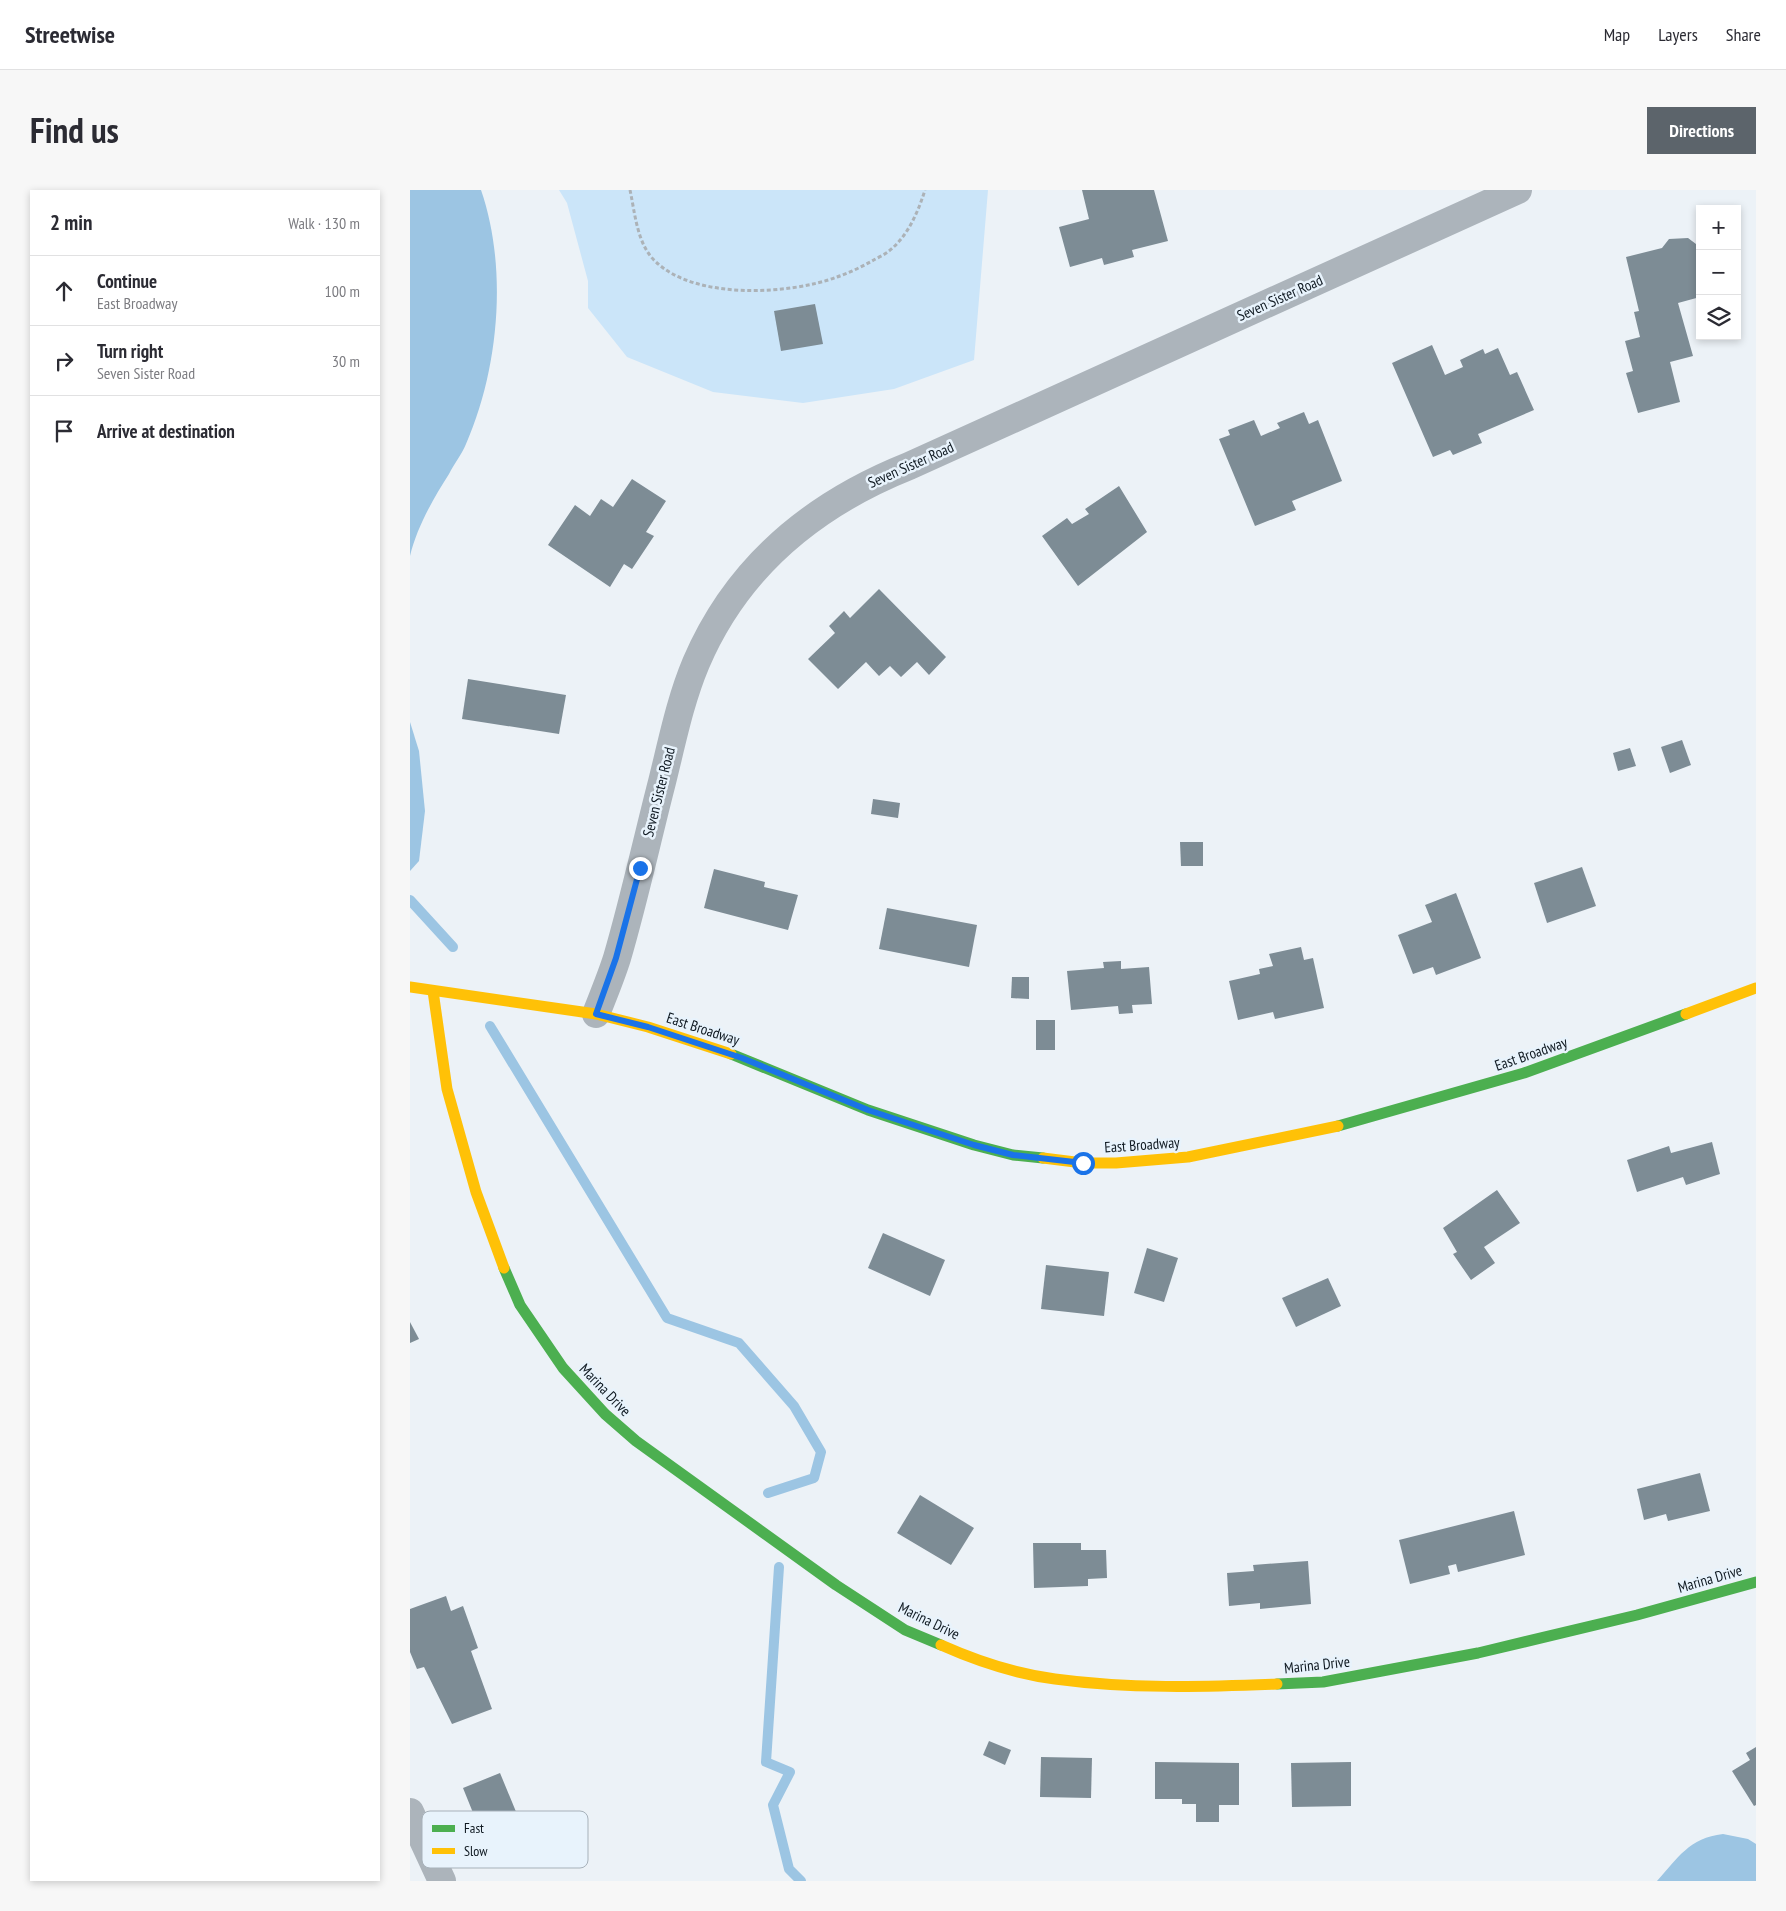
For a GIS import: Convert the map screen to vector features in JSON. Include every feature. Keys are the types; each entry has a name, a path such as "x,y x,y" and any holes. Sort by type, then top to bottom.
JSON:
{"street":[{"name":"Seven Sister Road","path":"596,1014 616,958 686,689 710,635 725,609 742,585 783,542 830,506 873,481 1518,190"},
{"name":"East Broadway","path":"410,988 596,1014 648,1027 742,1058 868,1110 974,1145 1013,1155 1044,1159 1083,1163 1116,1163 1188,1157 1348,1124 1524,1074 1756,988"},
{"name":"Marina Drive","path":"433,991 447,1089 479,1200 496,1250 520,1305 562,1368 605,1414 636,1441 836,1585 905,1630 957,1652 997,1666 1054,1678 1129,1685 1225,1686 1323,1682 1487,1650 1637,1615 1756,1582"},
{"path":"410,1812 422,1838"},
{"path":"436,1868 442,1881"}],"path":[{"path":"630,190 641,239 653,260 669,273 685,280 711,287 746,290 776,289 812,284 838,277 888,252 902,237 918,212 925,190"}],"shaded area":[{"path":"410,190 481,190 495,252 497,285 492,351 486,384 477,415 464,448 426,514 410,556"},
{"path":"559,190 988,190 974,360 894,389 803,403 713,392 627,357 588,308 588,281 567,203"},
{"path":"410,722 419,751 425,811 419,861 410,871"},
{"path":"1723,1834 1748,1839 1756,1844 1756,1881 1657,1881 1685,1850 1701,1840"}],"building":[{"path":"1082,190 1154,190 1168,241 1132,250 1134,257 1104,265 1102,258 1070,267 1059,227 1089,219"},
{"path":"1688,238 1696,244 1696,298 1678,303 1693,356 1670,362 1680,402 1638,413 1626,373 1633,371 1625,341 1640,337 1634,312 1639,311 1626,257 1662,248 1669,239"},
{"path":"815,304 823,344 781,351 774,311"},
{"path":"1432,345 1445,375 1463,367 1460,360 1483,349 1485,354 1498,348 1510,375 1517,372 1534,410 1478,434 1482,443 1453,455 1450,450 1433,457 1392,363"},
{"path":"1304,412 1309,424 1318,420 1342,481 1292,501 1296,510 1255,526 1219,439 1230,435 1228,430 1254,420 1261,436 1280,428 1277,423"},
{"path":"632,479 666,501 646,532 654,536 632,569 624,564 610,587 548,545 575,505 590,516 601,499 613,507"},
{"path":"1119,486 1147,532 1078,586 1042,536 1067,518 1072,524 1089,514 1085,509"},
{"path":"879,589 946,657 929,675 917,662 901,677 890,666 879,676 866,662 838,689 808,659 835,633 829,626 844,611 850,618"},
{"path":"468,679 566,695 559,734 462,719"},
{"path":"1682,740 1691,765 1670,773 1661,747"},
{"path":"1630,748 1636,766 1618,771 1613,753"},
{"path":"873,799 900,803 898,818 871,814"},
{"path":"1180,842 1203,842 1203,866 1181,866"},
{"path":"1582,867 1596,906 1547,923 1534,883"},
{"path":"714,869 765,882 764,887 798,895 788,930 704,908"},
{"path":"1456,893 1481,958 1436,975 1433,967 1413,974 1398,935 1432,922 1425,905"},
{"path":"887,908 977,925 969,967 879,949"},
{"path":"1301,947 1304,960 1313,958 1324,1008 1275,1019 1273,1012 1238,1020 1229,981 1260,974 1259,969 1273,966 1269,954"},
{"path":"1121,961 1121,969 1149,967 1152,1004 1132,1005 1133,1013 1119,1014 1118,1006 1071,1010 1067,971 1104,968 1103,962"},
{"path":"1012,977 1029,977 1029,999 1011,998"},
{"path":"1036,1020 1055,1020 1055,1050 1036,1050"},
{"path":"1712,1142 1720,1174 1686,1185 1683,1177 1637,1192 1627,1160 1669,1146 1671,1153"},
{"path":"1497,1190 1520,1223 1484,1247 1495,1263 1471,1280 1453,1254 1457,1252 1443,1228"},
{"path":"883,1233 945,1260 930,1296 868,1268"},
{"path":"1147,1248 1178,1258 1164,1302 1134,1293"},
{"path":"1046,1265 1109,1272 1104,1316 1041,1309"},
{"path":"1328,1278 1341,1306 1296,1327 1282,1298"},
{"path":"410,1322 419,1339 410,1343"},
{"path":"1700,1473 1710,1511 1668,1521 1666,1514 1644,1520 1637,1489"},
{"path":"920,1495 974,1528 951,1565 897,1533"},
{"path":"1514,1511 1525,1555 1458,1572 1456,1564 1448,1566 1450,1574 1410,1584 1399,1540"},
{"path":"1033,1543 1081,1543 1081,1550 1106,1550 1107,1578 1088,1579 1088,1586 1034,1588"},
{"path":"1308,1561 1311,1604 1260,1609 1260,1603 1229,1606 1227,1573 1254,1571 1253,1565"},
{"path":"446,1596 451,1611 463,1606 478,1648 471,1651 492,1709 452,1724 424,1667 417,1669 410,1652 410,1609"},
{"path":"989,1741 1011,1750 1005,1765 983,1755"},
{"path":"1756,1747 1756,1805 1754,1806 1732,1771 1750,1760 1746,1753"},
{"path":"1041,1757 1092,1758 1091,1798 1040,1797"},
{"path":"1155,1762 1239,1763 1239,1805 1219,1805 1219,1822 1196,1822 1196,1804 1182,1804 1182,1799 1155,1799"},
{"path":"1351,1762 1351,1806 1292,1807 1291,1763"},
{"path":"500,1773 516,1811 472,1811 463,1788"}],"waterway":[{"path":"410,900 453,947"},
{"path":"490,1026 667,1318 739,1343 794,1406 821,1452 814,1478 768,1493"},
{"path":"779,1567 766,1762 790,1772 773,1805 789,1869 801,1881"}],"traffic: fast":[{"path":"1338,1126 1524,1073 1686,1014"},
{"path":"731,1054 868,1110 974,1145 1013,1155 1043,1158"},
{"path":"504,1268 520,1305 563,1368 605,1414 636,1441 836,1585 905,1630 941,1645"},
{"path":"1277,1684 1323,1682 1478,1653 1637,1615 1756,1582"}],"traffic: slow":[{"path":"410,987 596,1014 648,1027 731,1054"},
{"path":"1686,1014 1756,988"},
{"path":"433,991 447,1089 476,1192 504,1268"},
{"path":"1043,1158 1083,1163 1116,1163 1188,1157 1338,1126"},
{"path":"941,1645 1011,1670 1040,1677 1082,1682 1166,1686 1277,1684"}],"route":[{"path":"640,868 616,958 596,1014 648,1027 742,1058 868,1110 974,1145 1013,1155 1083,1163"}]}
